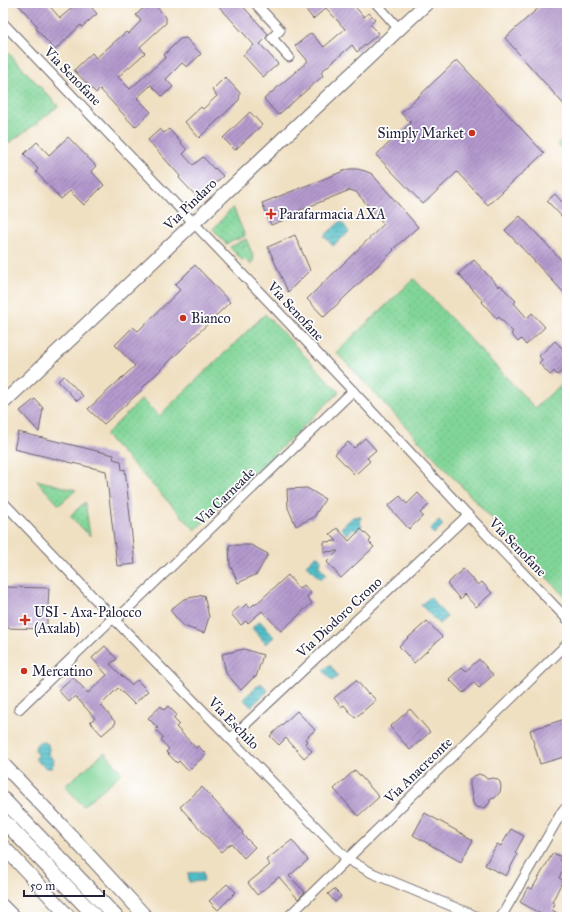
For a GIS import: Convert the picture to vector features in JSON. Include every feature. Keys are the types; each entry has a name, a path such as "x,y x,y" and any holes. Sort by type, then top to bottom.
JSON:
{"main road":[{"path":"3,798 116,917"},
{"path":"3,820 96,917"}],"street":[{"path":"255,3 280,30 272,38 290,57"},
{"path":"376,3 399,29"},
{"name":"Via Pindaro","path":"3,403 427,3"},
{"name":"Via Senofane","path":"3,24 194,223 567,619"},
{"name":"Via Carneade","path":"19,709 353,391"},
{"name":"Via Eschilo","path":"3,502 114,619 347,859 372,873 478,917"},
{"name":"Via Diodoro Crono","path":"230,739 468,515"},
{"name":"Via Anacreonte","path":"288,917 567,644"},
{"path":"3,764 146,917"},
{"path":"501,917 562,810"},
{"path":"3,846 69,917"},
{"path":"3,904 16,917"}],"green space":[{"path":"3,47 58,106 36,124 3,147"},
{"path":"567,134 567,154 557,144"},
{"path":"233,207 245,236 226,244 213,229"},
{"path":"246,239 254,258 251,265 245,259 243,261 230,247"},
{"path":"414,279 535,408 567,379 567,599 336,352"},
{"path":"265,314 339,392 195,530 105,435 142,399 159,416"},
{"path":"36,480 76,490 59,505"},
{"path":"85,502 90,536 70,516"},
{"path":"105,752 122,773 83,806 65,786"}],"water":[{"path":"341,221 349,232 333,246 324,236"},
{"path":"355,516 361,517 360,523 362,526 357,531 353,529 347,535 341,528"},
{"path":"439,521 443,525 434,534 430,529"},
{"path":"316,556 320,558 321,562 319,566 326,574 321,580 306,565"},
{"path":"430,597 447,617 439,624 421,605"},
{"path":"260,621 274,637 266,644 252,628"},
{"path":"330,665 338,676 332,681 323,670"},
{"path":"261,683 268,691 251,707 243,699"},
{"path":"39,742 48,744 48,754 54,760 52,768 46,768 36,760 37,754 35,748"},
{"path":"203,872 204,881 189,882 188,873"}],"building":[{"path":"17,3 47,3 60,18 73,7 70,3 88,3 97,14 82,27 81,25 55,50 36,29 38,27"},
{"path":"149,3 153,3 166,17 166,23 140,47 145,53 118,77 130,89 166,57 164,55 180,39 186,38 201,54 187,67 182,63 166,79 173,87 162,96 151,85 137,98 151,112 135,127 100,89 96,93 74,70 92,53 96,58 126,32 128,34 141,21 136,15"},
{"path":"216,3 240,3 268,34 260,44 278,64 263,77 243,55 254,45"},
{"path":"301,3 352,3 364,17 369,13 375,19 370,24 379,33 357,52 352,45 321,72 323,76 278,115 264,99 308,61 295,46 311,33 324,47 345,29 326,8 313,19"},
{"path":"544,3 567,3 567,108 505,38"},
{"name":"Simply Market","path":"457,60 544,153 488,205 457,172 423,204 376,155 411,123 401,113"},
{"path":"225,77 240,93 239,100 199,138 185,122 201,107 203,109 217,96 212,90"},
{"path":"250,112 262,125 235,150 223,138"},
{"path":"160,129 164,133 169,129 187,150 183,154 193,165 203,157 223,176 199,199 179,178 180,176 148,140"},
{"path":"68,137 96,166 91,171 104,185 84,205 70,191 61,199 36,172 38,169 24,154 37,142 49,155"},
{"path":"349,169 357,169 372,174 418,227 393,249 394,250 324,317 307,299 384,224 356,192 350,190 293,213 294,216 271,225 262,203"},
{"path":"555,194 562,202 567,197 567,222 547,201"},
{"path":"520,216 567,266 567,296 505,230"},
{"path":"295,235 310,270 288,292 268,247"},
{"path":"474,260 499,287 500,285 516,301 514,303 527,318 532,313 545,327 526,345 521,339 518,342 511,334 513,332 499,317 497,319 482,302 483,301 458,274"},
{"name":"Bianco","path":"195,265 230,302 142,388 143,389 104,424 88,409 135,366 115,345 133,327 138,331 180,290 175,285"},
{"path":"555,341 567,353 567,366 557,375 554,371 550,375 539,363 542,360 539,356"},
{"path":"64,376 83,396 77,401 58,381"},
{"path":"35,399 43,408 39,432 20,411"},
{"path":"18,432 114,455 113,459 121,461 122,470 125,469 135,564 117,566 106,471 14,449"},
{"path":"365,438 376,450 367,458 370,461 355,475 335,454 348,442 354,448"},
{"path":"307,488 325,499 314,517 296,526 288,508 287,489"},
{"path":"418,493 429,505 420,513 423,516 409,529 388,506 400,496 407,504"},
{"path":"337,528 349,541 361,529 371,539 369,542 374,547 341,578 327,562 338,551 324,552 324,542 337,541 330,534"},
{"path":"229,545 251,545 268,554 257,574 238,583 230,565"},
{"path":"463,569 478,585 482,582 492,593 476,607 464,594 460,599 447,584"},
{"path":"288,575 299,589 304,585 311,593 307,597 312,603 281,631 262,611 248,623 246,621 241,625 231,614 240,606 242,608 246,604 250,608 254,604 255,605"},
{"path":"3,587 49,588 47,629 3,628"},
{"path":"204,595 209,617 204,633 183,626 170,610 184,599"},
{"path":"427,621 442,637 414,663 399,646"},
{"path":"105,646 117,659 110,664 131,685 137,680 148,691 134,704 118,688 101,705 116,723 102,735 90,722 95,718 75,696 69,702 58,690 73,677 88,693 107,675 92,658"},
{"path":"244,649 263,655 256,677 254,677 241,690 226,673 222,654"},
{"path":"479,659 493,675 479,688 474,683 463,693 449,679 462,667 466,671"},
{"path":"356,680 368,694 369,693 376,700 355,718 344,705 341,707 334,698"},
{"path":"161,706 164,710 168,706 177,715 173,718 179,724 176,727 196,748 198,746 206,754 188,771 179,761 177,763 166,752 169,749 161,740 163,737 155,729 158,728 148,718"},
{"path":"410,709 430,732 410,750 390,727"},
{"path":"297,711 315,730 305,739 307,741 305,743 312,751 304,758 286,738 279,745 270,736"},
{"path":"565,719 567,725 567,756 540,764 530,730"},
{"path":"355,770 379,797 358,816 334,789"},
{"path":"479,774 487,779 497,779 500,782 501,787 500,792 495,798 490,799 490,802 486,807 482,808 476,807 473,803 470,785 470,779"},
{"path":"202,787 255,847 244,858 231,843 221,852 180,807"},
{"path":"425,813 473,840 461,862 413,835"},
{"path":"511,829 524,836 515,853 517,855 506,876 485,865 497,844 501,846"},
{"path":"292,840 308,860 289,876 305,892 298,899 279,877 257,895 248,883 270,865 266,860"},
{"path":"553,853 561,857 559,860 566,864 559,878 563,880 552,902 555,904 552,910 565,917 546,917 520,902 528,887 532,889"},
{"path":"227,884 236,892 218,910 209,901"},
{"path":"334,889 341,896 335,902 328,894"}],"place":[{"name":"Simply Market","path":"472,133"},
{"name":"Parafarmacia AXA","path":"271,214"},
{"name":"Bianco","path":"183,318"},
{"name":"USI - Axa-Palocco (Axalab)","path":"25,620"},
{"name":"Mercatino","path":"24,671"}]}
